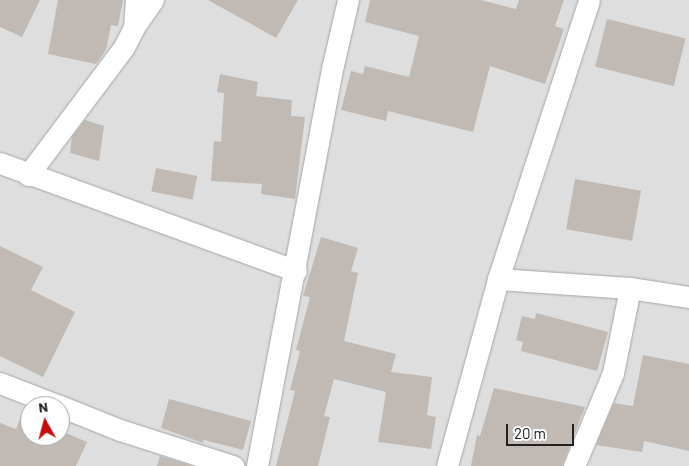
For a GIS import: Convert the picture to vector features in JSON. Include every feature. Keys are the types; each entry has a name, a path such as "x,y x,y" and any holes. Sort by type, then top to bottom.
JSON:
{"street":[{"path":"134,27 136,0"},
{"path":"28,175 124,47 134,27 154,0"},
{"path":"257,466 296,272 333,65 348,0"},
{"path":"447,466 498,278 589,0"},
{"path":"0,163 28,175 296,272"},
{"path":"498,278 630,288 689,297"},
{"path":"574,466 613,373 630,288"},
{"path":"0,383 34,396"},
{"path":"70,410 120,430 233,466"}],"shaded area":[{"path":"0,0 689,0 689,466 0,466"}],"building":[{"path":"0,0 40,0 22,37 0,27"},
{"path":"58,0 123,0 118,26 111,25 106,50 96,64 48,54"},
{"path":"208,0 298,0 276,38"},
{"path":"370,0 481,0 516,9 519,0 564,0 555,26 564,29 545,84 490,66 473,132 388,111 386,121 341,110 351,71 363,74 365,66 409,77 419,36 365,22"},
{"path":"607,19 686,39 674,86 595,67"},
{"path":"220,74 258,82 256,96 292,100 291,116 305,117 295,199 261,194 262,184 211,181 214,141 221,142 224,93 217,92"},
{"path":"85,120 104,126 99,161 70,153 72,137"},
{"path":"156,168 197,176 193,200 151,192"},
{"path":"575,179 641,191 632,241 566,229"},
{"path":"321,237 358,248 351,271 358,273 344,341 396,354 391,372 432,377 427,415 436,417 431,449 378,442 386,392 334,379 324,416 330,417 318,466 276,466 295,391 290,390 300,351 296,350 310,297 303,296"},
{"path":"0,246 43,267 31,290 75,312 43,377 0,356"},
{"path":"536,313 608,332 597,371 521,351 523,342 516,340 522,316 535,319"},
{"path":"643,355 689,364 689,451 644,441 642,452 596,445 614,403 633,406"},
{"path":"494,388 585,407 562,466 471,466 477,435 480,436"},
{"path":"169,399 251,421 243,450 204,440 203,443 161,428"},
{"path":"20,419 20,446 70,446 70,435 87,442 76,466 0,466 0,423 16,429"},
{"path":"160,456 192,466 157,466"}]}
